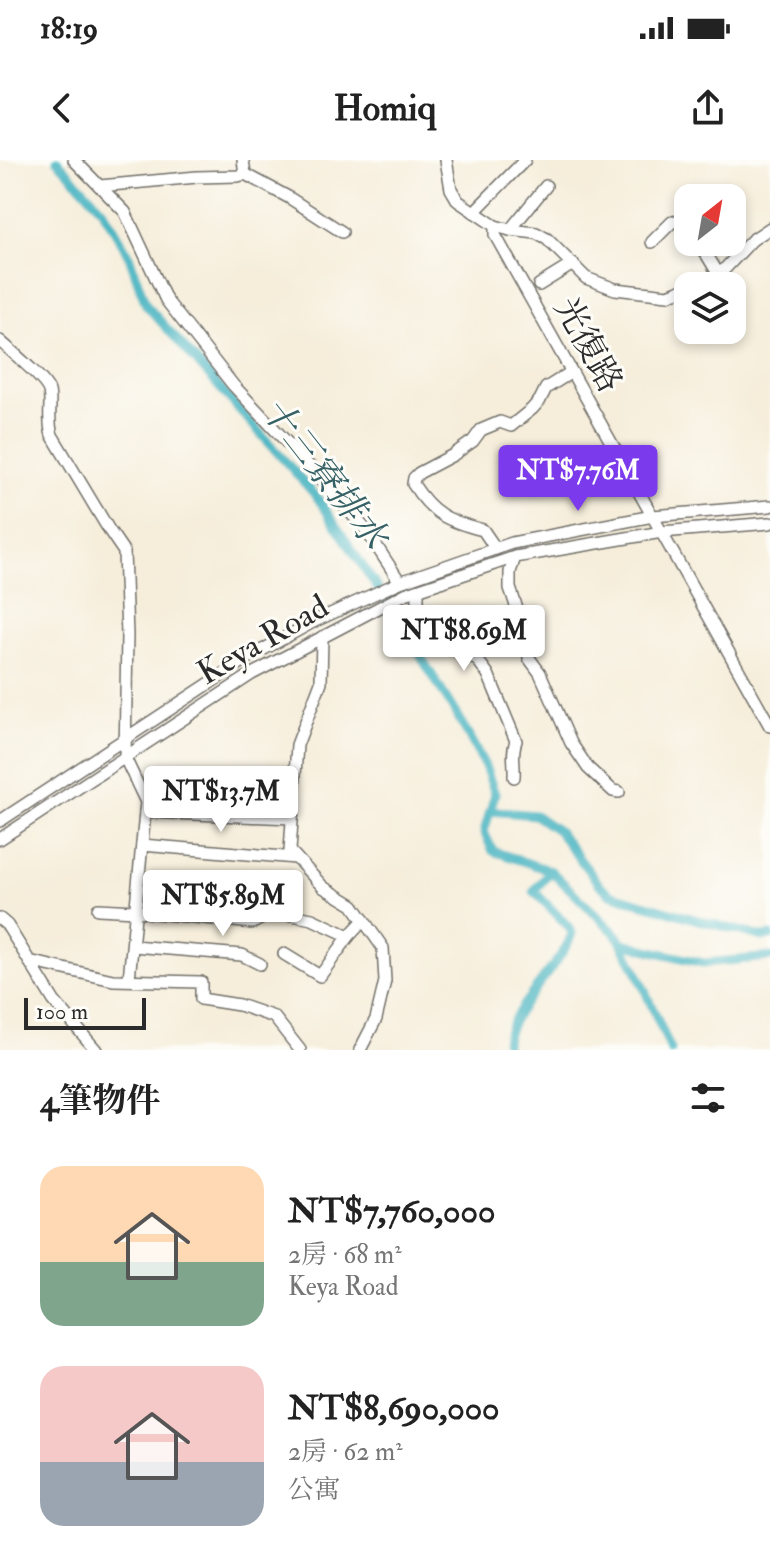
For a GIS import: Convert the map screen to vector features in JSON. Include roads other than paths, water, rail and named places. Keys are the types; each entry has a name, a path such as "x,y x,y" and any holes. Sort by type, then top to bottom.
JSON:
{"street":[{"path":"74,160 125,212 166,300 233,385 366,530 408,589 430,629 442,639 464,649 488,674 516,741 512,750 514,777"},
{"path":"243,160 245,174"},
{"path":"446,160 451,189 458,201 495,226 536,233 547,239 586,278 615,289 668,295 674,293"},
{"path":"474,212 525,160"},
{"path":"100,186 245,174 342,232"},
{"path":"510,230 546,186"},
{"path":"652,242 674,222"},
{"name":"光復路","path":"495,226 495,235 570,373 770,726"},
{"path":"722,272 752,240 770,228"},
{"path":"539,285 573,264"},
{"path":"0,341 49,389 52,435 124,552 127,635 125,758 146,802 129,979"},
{"path":"496,549 483,530 455,523 426,505 413,484 414,478 463,448 490,425 500,422 511,426 532,409 546,388 570,373"},
{"name":"Keya Road","path":"0,839 252,674 408,589 496,549 512,543 653,516 770,506"},
{"name":"Keya Road","path":"0,821 248,658 313,622 375,593 408,589 515,557 662,532 770,523"},
{"path":"515,557 510,572 510,588 527,638 529,658 540,673 571,743 588,768 613,791 619,792"},
{"path":"322,637 321,682 297,745 290,851 323,887 353,905 383,948 385,981 376,1019 360,1050"},
{"path":"145,812 292,818"},
{"path":"142,845 296,858"},
{"path":"98,909 253,923 277,912 312,919 349,936"},
{"path":"0,919 7,925 54,1001 96,1050"},
{"path":"284,954 320,976 364,920"},
{"path":"133,946 242,955 260,964"},
{"path":"29,961 113,980 201,982 201,999 239,1005 274,1017 300,1050"}],"waterway":[{"name":"十三寮排水","path":"57,160 102,209 129,256 146,305 317,497 396,616 485,766 495,794 484,832 493,851 551,871 617,935 671,1050"},
{"path":"490,811 535,815 558,831 610,894 698,920 763,937 770,936"},
{"path":"507,1050 512,1024 572,933 534,891 551,871"},
{"path":"621,942 703,963 770,957"}]}
